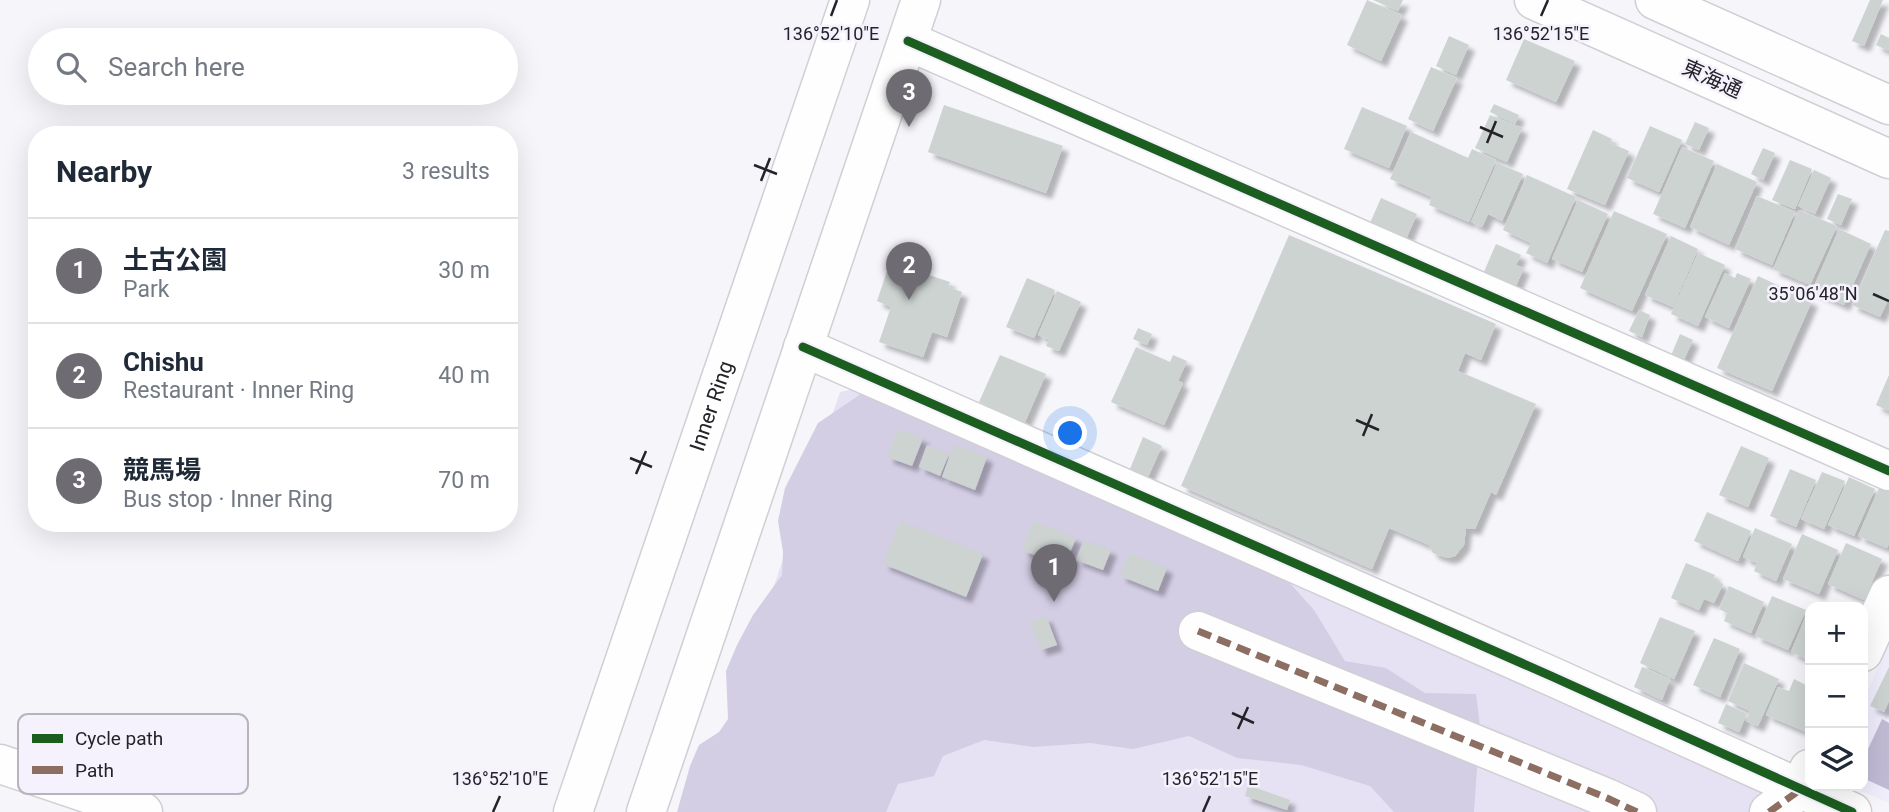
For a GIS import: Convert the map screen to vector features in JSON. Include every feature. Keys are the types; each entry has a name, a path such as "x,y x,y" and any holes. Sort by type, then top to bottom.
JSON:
{"street":[{"name":"Inner Ring","path":"573,812 850,0"},
{"path":"646,812 922,0"},
{"name":"東海通","path":"1534,0 1889,159"},
{"path":"1655,0 1889,105"},
{"path":"908,41 1889,471"},
{"path":"803,347 1538,670 1805,778 1769,812"},
{"path":"1868,641 1889,595"},
{"path":"1198,631 1637,812"},
{"path":"0,764 18,770"},
{"path":"1823,791 1852,812"},
{"path":"89,794 143,812"}],"shaded area":[{"path":"874,385 1270,561 1314,610 1345,661 1386,668 1425,693 1476,694 1480,726 1474,812 1394,812 1370,786 1301,765 1237,758 1189,736 1133,749 1090,743 1033,747 984,740 943,756 934,776 898,784 886,812 677,812 699,745 719,732 728,719 726,671 737,645 753,615 782,575 783,552 778,521 785,488 818,423"},
{"path":"854,389 1817,812 697,812 840,392"},
{"path":"1889,644 1889,803 1861,791 1868,791 1868,690"},
{"path":"1882,719 1889,723 1889,790 1868,780 1868,749"}],"building":[{"path":"1367,0 1402,15 1381,61 1347,45"},
{"path":"1373,0 1403,0 1398,11"},
{"path":"1870,0 1883,0 1864,46 1852,41"},
{"path":"1881,34 1889,38 1889,51 1876,45"},
{"path":"1449,36 1469,45 1456,75 1436,66"},
{"path":"1524,39 1575,61 1556,102 1506,80"},
{"path":"1431,67 1457,78 1433,131 1408,119"},
{"path":"1494,104 1519,115 1515,124 1490,112"},
{"path":"944,105 1063,146 1046,193 928,152"},
{"path":"1362,107 1407,126 1389,168 1344,149"},
{"path":"1490,115 1522,128 1507,162 1475,148"},
{"path":"1695,122 1709,128 1699,150 1685,144"},
{"path":"1650,126 1682,140 1659,192 1627,178"},
{"path":"1593,130 1612,139 1610,143 1629,151 1605,205 1567,189"},
{"path":"1411,132 1468,158 1472,149 1496,160 1469,222 1429,205 1432,197 1390,179"},
{"path":"1682,147 1714,161 1685,228 1653,214"},
{"path":"1763,148 1775,153 1763,180 1751,174"},
{"path":"1790,160 1812,169 1795,209 1772,200"},
{"path":"1497,163 1523,174 1502,221 1488,214 1482,227 1471,222"},
{"path":"1717,164 1757,182 1729,245 1690,227"},
{"path":"1814,170 1831,178 1815,214 1798,206"},
{"path":"1527,175 1576,197 1547,263 1526,253 1531,243 1503,230"},
{"path":"1838,194 1852,199 1841,225 1827,219"},
{"path":"1757,196 1795,212 1772,265 1735,249"},
{"path":"1381,198 1417,214 1406,239 1370,223"},
{"path":"1578,200 1608,214 1582,272 1552,259"},
{"path":"1799,210 1837,226 1810,285 1773,269"},
{"path":"1614,211 1667,234 1632,311 1580,288"},
{"path":"1839,229 1871,244 1844,305 1812,291"},
{"path":"1885,230 1889,231 1889,298 1880,317 1852,305"},
{"path":"1289,235 1496,324 1481,360 1465,353 1458,371 1536,404 1496,495 1491,492 1475,529 1466,528 1464,545 1455,556 1448,558 1433,553 1429,545 1389,528 1372,569 1181,486"},
{"path":"1671,236 1698,249 1673,307 1645,295"},
{"path":"1496,244 1521,255 1516,265 1524,268 1515,288 1483,274"},
{"path":"1698,253 1725,265 1698,326 1671,314"},
{"path":"890,262 950,282 948,287 962,292 947,337 932,332 923,357 879,342 891,307 877,301"},
{"path":"1725,273 1735,278 1737,273 1751,279 1729,328 1705,317"},
{"path":"1758,276 1812,301 1772,391 1717,368"},
{"path":"1027,278 1055,290 1034,338 1006,327"},
{"path":"1057,291 1081,302 1059,351 1046,346 1049,339 1038,335"},
{"path":"1639,310 1650,315 1642,337 1629,331"},
{"path":"1138,328 1152,334 1147,345 1133,339"},
{"path":"1680,334 1693,340 1682,364 1670,358"},
{"path":"1136,347 1170,362 1173,355 1187,361 1178,381 1183,383 1164,425 1111,402"},
{"path":"1000,355 1046,374 1025,422 979,402"},
{"path":"1889,375 1889,411 1876,405"},
{"path":"898,429 923,438 912,466 887,457"},
{"path":"1143,437 1162,446 1148,477 1130,469"},
{"path":"954,444 987,457 975,490 942,477"},
{"path":"927,445 949,454 940,476 919,467"},
{"path":"1741,446 1769,458 1748,507 1719,495"},
{"path":"1790,469 1816,480 1796,527 1770,516"},
{"path":"1822,472 1845,481 1824,529 1801,519"},
{"path":"1849,477 1875,489 1854,536 1828,525"},
{"path":"1881,484 1889,488 1887,548 1858,536"},
{"path":"1707,512 1751,531 1738,561 1694,541"},
{"path":"900,521 983,554 966,597 883,564"},
{"path":"1033,521 1076,538 1069,555 1073,557 1068,569 1022,550"},
{"path":"1755,528 1792,544 1776,581 1754,571 1757,563 1743,557"},
{"path":"1802,534 1838,550 1819,594 1783,579"},
{"path":"1084,540 1111,550 1103,570 1076,560"},
{"path":"1846,543 1882,559 1864,600 1828,584"},
{"path":"1129,553 1167,568 1158,591 1120,576"},
{"path":"1686,563 1715,575 1713,579 1723,584 1714,603 1704,599 1699,610 1671,598"},
{"path":"1729,586 1764,602 1751,633 1724,621 1727,613 1719,609"},
{"path":"1772,596 1805,610 1788,650 1755,636"},
{"path":"1046,616 1057,645 1041,650 1030,622"},
{"path":"1660,617 1695,631 1674,679 1640,663"},
{"path":"1805,618 1805,659 1791,652"},
{"path":"1714,638 1740,649 1720,697 1693,685"},
{"path":"1744,663 1779,679 1758,726 1746,721 1750,711 1728,701"},
{"path":"1642,667 1670,679 1662,700 1634,687"},
{"path":"1889,667 1889,701 1884,712 1870,706"},
{"path":"1794,679 1805,684 1805,732 1766,715 1778,687 1789,691"},
{"path":"1726,704 1747,714 1739,732 1718,723"},
{"path":"1248,785 1290,800 1287,810 1245,796"}],"marked path":[{"path":"1198,631 1637,812"},
{"path":"1769,812 1800,790"}],"cycle path":[{"path":"908,41 1889,471"},
{"path":"803,347 1551,676 1852,812"}],"place":[{"name":"競馬場","path":"909,127"},
{"name":"Chishu","path":"909,300"},
{"name":"土古公園","path":"1054,602"}]}
